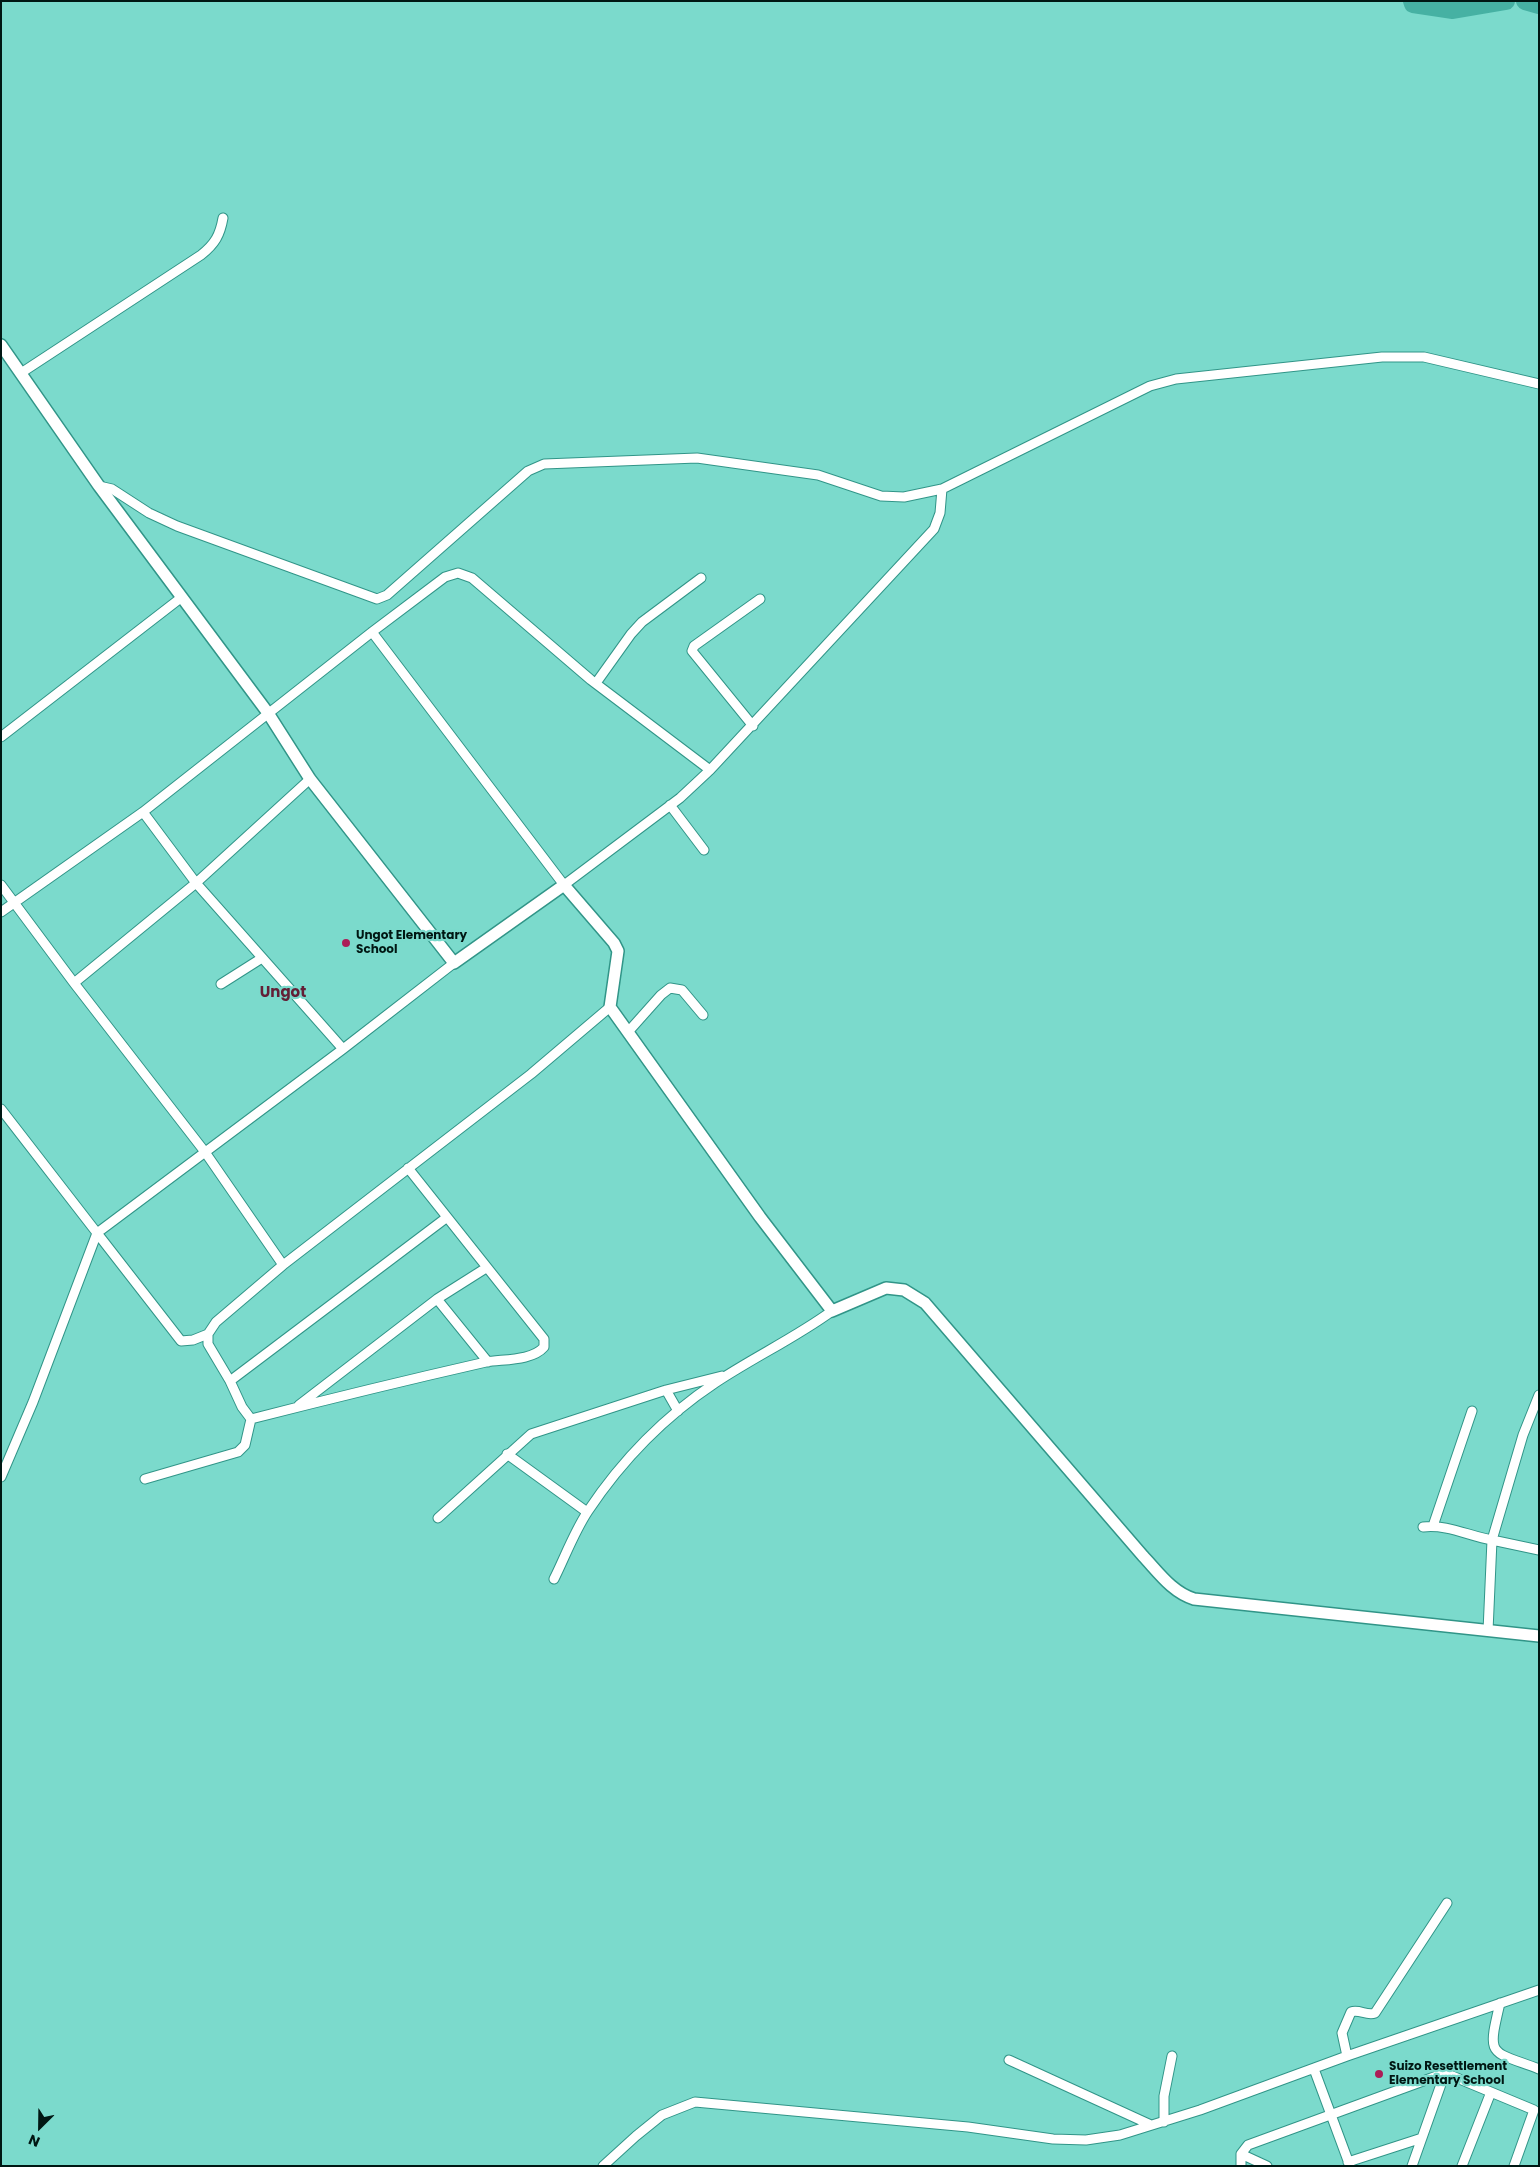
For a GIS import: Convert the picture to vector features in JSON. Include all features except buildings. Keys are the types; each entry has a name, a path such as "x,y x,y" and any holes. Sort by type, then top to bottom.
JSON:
{"street":[{"path":"21,372 212,247 220,234 223,218"},
{"path":"1,345 99,486 268,714 310,779 454,962"},
{"path":"99,486 112,489 149,513 177,526 377,599 387,595 528,471 544,464 697,458 818,476 880,496 893,498 942,489 1150,386 1176,379 1382,356 1424,357 1539,384"},
{"path":"1,1478 33,1402 97,1233 343,1049 454,962 564,885 670,805 710,770 753,726 934,529 940,513 942,489"},
{"path":"1,912 143,812 445,577 458,573 472,578 596,683 710,770"},
{"path":"596,683 631,634 642,622 701,578"},
{"path":"1,737 182,596"},
{"path":"753,726 692,651 694,646 760,598"},
{"path":"146,1479 238,1452 245,1445 251,1419 242,1407 230,1381 208,1344 208,1334 216,1322 283,1265 531,1074 610,1007 618,951 614,943 564,885 372,632"},
{"path":"74,983 196,883 310,779"},
{"path":"670,805 704,850"},
{"path":"143,812 196,883 343,1049"},
{"path":"1,885 205,1152 283,1265"},
{"path":"221,984 262,958"},
{"path":"628,1032 670,988 682,990 703,1016"},
{"path":"610,1007 760,1217 832,1311"},
{"path":"1,1109 181,1341 193,1340 208,1334"},
{"path":"251,1419 488,1362 531,1355 540,1352 544,1347 544,1340 408,1168"},
{"path":"230,1381 446,1218"},
{"path":"296,1407 437,1299 486,1268"},
{"path":"554,1579 587,1512 624,1463 649,1435 678,1411 732,1373 810,1327 832,1311 886,1288 904,1290 925,1303 1143,1556 1175,1591 1184,1596 1194,1599 1539,1636"},
{"path":"437,1299 488,1362"},
{"path":"438,1518 531,1434 666,1390 732,1373"},
{"path":"666,1390 678,1411"},
{"path":"1488,1631 1492,1540 1523,1435 1539,1395"},
{"path":"1433,1526 1472,1411"},
{"path":"507,1454 587,1512"},
{"path":"1423,1527 1433,1526 1539,1550"},
{"path":"1347,2056 1342,2033 1351,2012 1354,2010 1370,2015 1375,2013 1447,1904"},
{"path":"603,2166 662,2115 695,2102 968,2127 1054,2139 1095,2139 1120,2135 1164,2122 1539,1990"},
{"path":"1500,2003 1492,2046 1498,2053 1539,2069"},
{"path":"1164,2122 1164,2096 1172,2056"},
{"path":"1009,2060 1151,2126"},
{"path":"1314,2069 1349,2164 1422,2138"},
{"path":"1412,2166 1445,2073"},
{"path":"1240,2166 1241,2154 1248,2145 1445,2073 1534,2110 1514,2166"},
{"path":"1462,2166 1491,2092"},
{"path":"1241,2154 1266,2166"}],"waterway":[{"path":"1412,1 1413,4 1453,10 1506,1"},
{"path":"1525,1 1539,5"}],"place":[{"name":"Ungot Elementary School","path":"346,943"},
{"name":"Suizo Resettlement Elementary School","path":"1379,2074"}],"district":[{"name":"Ungot","path":"283,993"}]}
